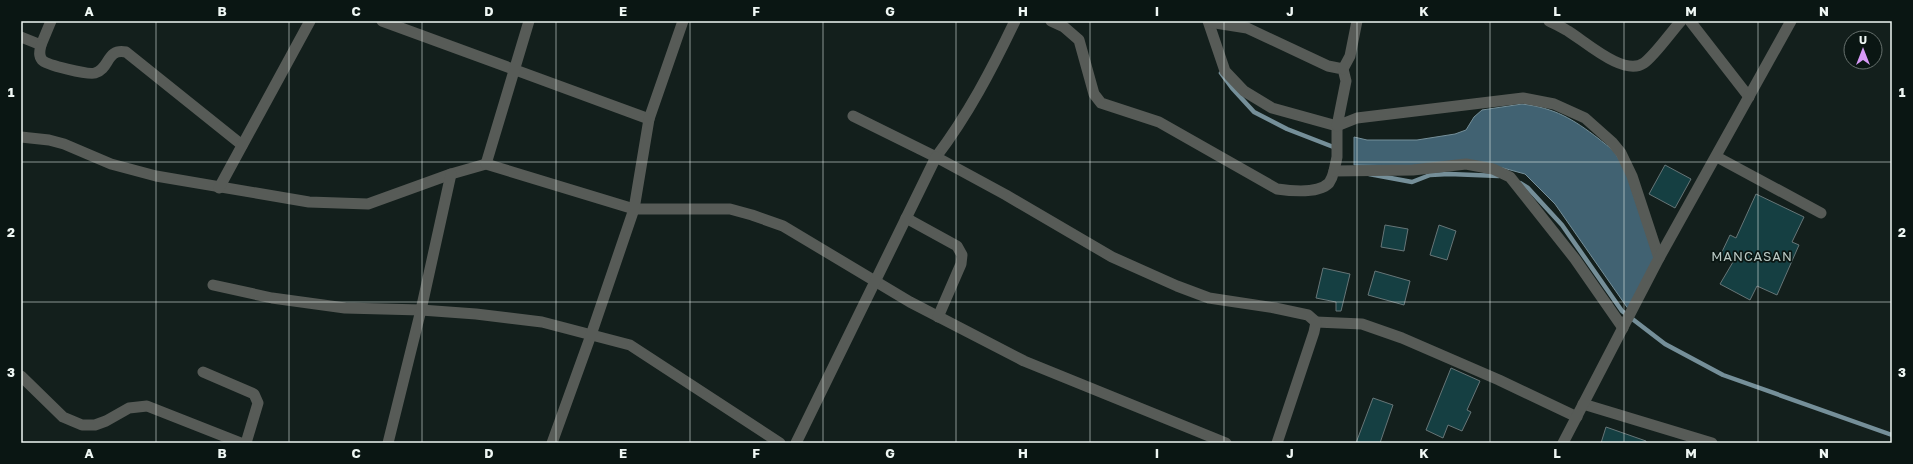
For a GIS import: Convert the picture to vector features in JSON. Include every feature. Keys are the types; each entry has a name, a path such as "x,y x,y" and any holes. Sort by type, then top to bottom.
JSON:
{"street":[{"path":"51,21 41,45 39,55 42,61 48,64 90,73 100,70 113,54 122,51 126,52 242,145"},
{"path":"219,188 310,21"},
{"path":"382,21 449,46 515,68 649,119"},
{"path":"486,164 529,21"},
{"path":"552,443 634,209 649,119 683,21"},
{"path":"796,443 936,157 958,127 990,72 1015,21"},
{"path":"1051,21 1064,27 1080,40 1094,94 1101,103 1159,122 1277,189 1293,191 1312,190 1328,183 1334,171 1337,157 1337,126 1346,81 1343,69 1350,56 1357,21"},
{"path":"1549,21 1567,30 1614,61 1628,66 1637,67 1645,62 1681,21"},
{"path":"1690,21 1749,97"},
{"path":"1563,443 1659,258 1791,21"},
{"path":"1343,69 1328,66 1247,28 1208,22 1225,71 1244,91 1272,108 1337,126 1357,118 1523,98 1554,104 1585,118 1612,142 1621,153 1632,176 1659,258"},
{"path":"21,37 41,45"},
{"path":"853,116 936,157 1006,195 1112,258 1170,283 1209,298 1275,308 1308,315 1316,322 1362,324 1402,338 1499,380 1577,417"},
{"path":"21,137 49,140 64,144 111,164 156,176 219,188 309,202 368,204 451,174 486,164 634,209 730,209 783,226 875,282 938,317 1024,361 1226,443"},
{"path":"1717,156 1821,213"},
{"path":"1334,171 1413,170 1466,164 1493,169 1510,177 1575,259 1623,328"},
{"path":"388,443 422,310 451,174"},
{"path":"906,218 957,246 962,255 961,264 938,317"},
{"path":"213,285 272,298 345,308 422,310 476,314 542,322 630,345 780,443"},
{"path":"1277,443 1316,322"},
{"path":"203,372 254,394 257,398 258,404 246,443"},
{"path":"21,376 63,416 82,425 95,425 106,421 129,408 147,406 241,443"},
{"path":"1583,404 1707,442"}],"water":[{"path":"1522,104 1544,108 1572,120 1611,149 1624,168 1640,207 1657,261 1631,313 1555,204 1525,174 1503,168 1354,165 1354,137 1367,140 1417,140 1455,134 1466,130 1474,117 1482,110"}],"building":[{"path":"1665,165 1691,179 1675,208 1649,194"},
{"path":"1756,194 1804,217 1792,242 1799,245 1777,295 1757,286 1750,300 1720,284 1733,262 1720,256 1730,235 1736,238"},
{"path":"1385,225 1408,229 1404,251 1381,247"},
{"path":"1439,225 1456,231 1447,260 1430,255"},
{"path":"1323,268 1350,274 1341,311 1336,311 1336,302 1316,298"},
{"path":"1375,271 1410,281 1404,305 1368,295"},
{"path":"1451,368 1480,381 1467,410 1471,412 1462,431 1448,425 1443,438 1426,430"},
{"path":"1373,398 1393,405 1380,443 1356,443"},
{"path":"1606,427 1646,441 1646,443 1601,443"}],"waterway":[{"path":"1221,73 1232,88 1254,112 1287,129 1336,148"},
{"path":"1369,174 1412,182 1430,175 1449,174 1499,176"},
{"path":"1520,183 1528,188 1562,225 1622,311 1665,344 1723,375 1892,435"}],"district":[{"name":"MANCASAN","path":"1752,256"}]}
